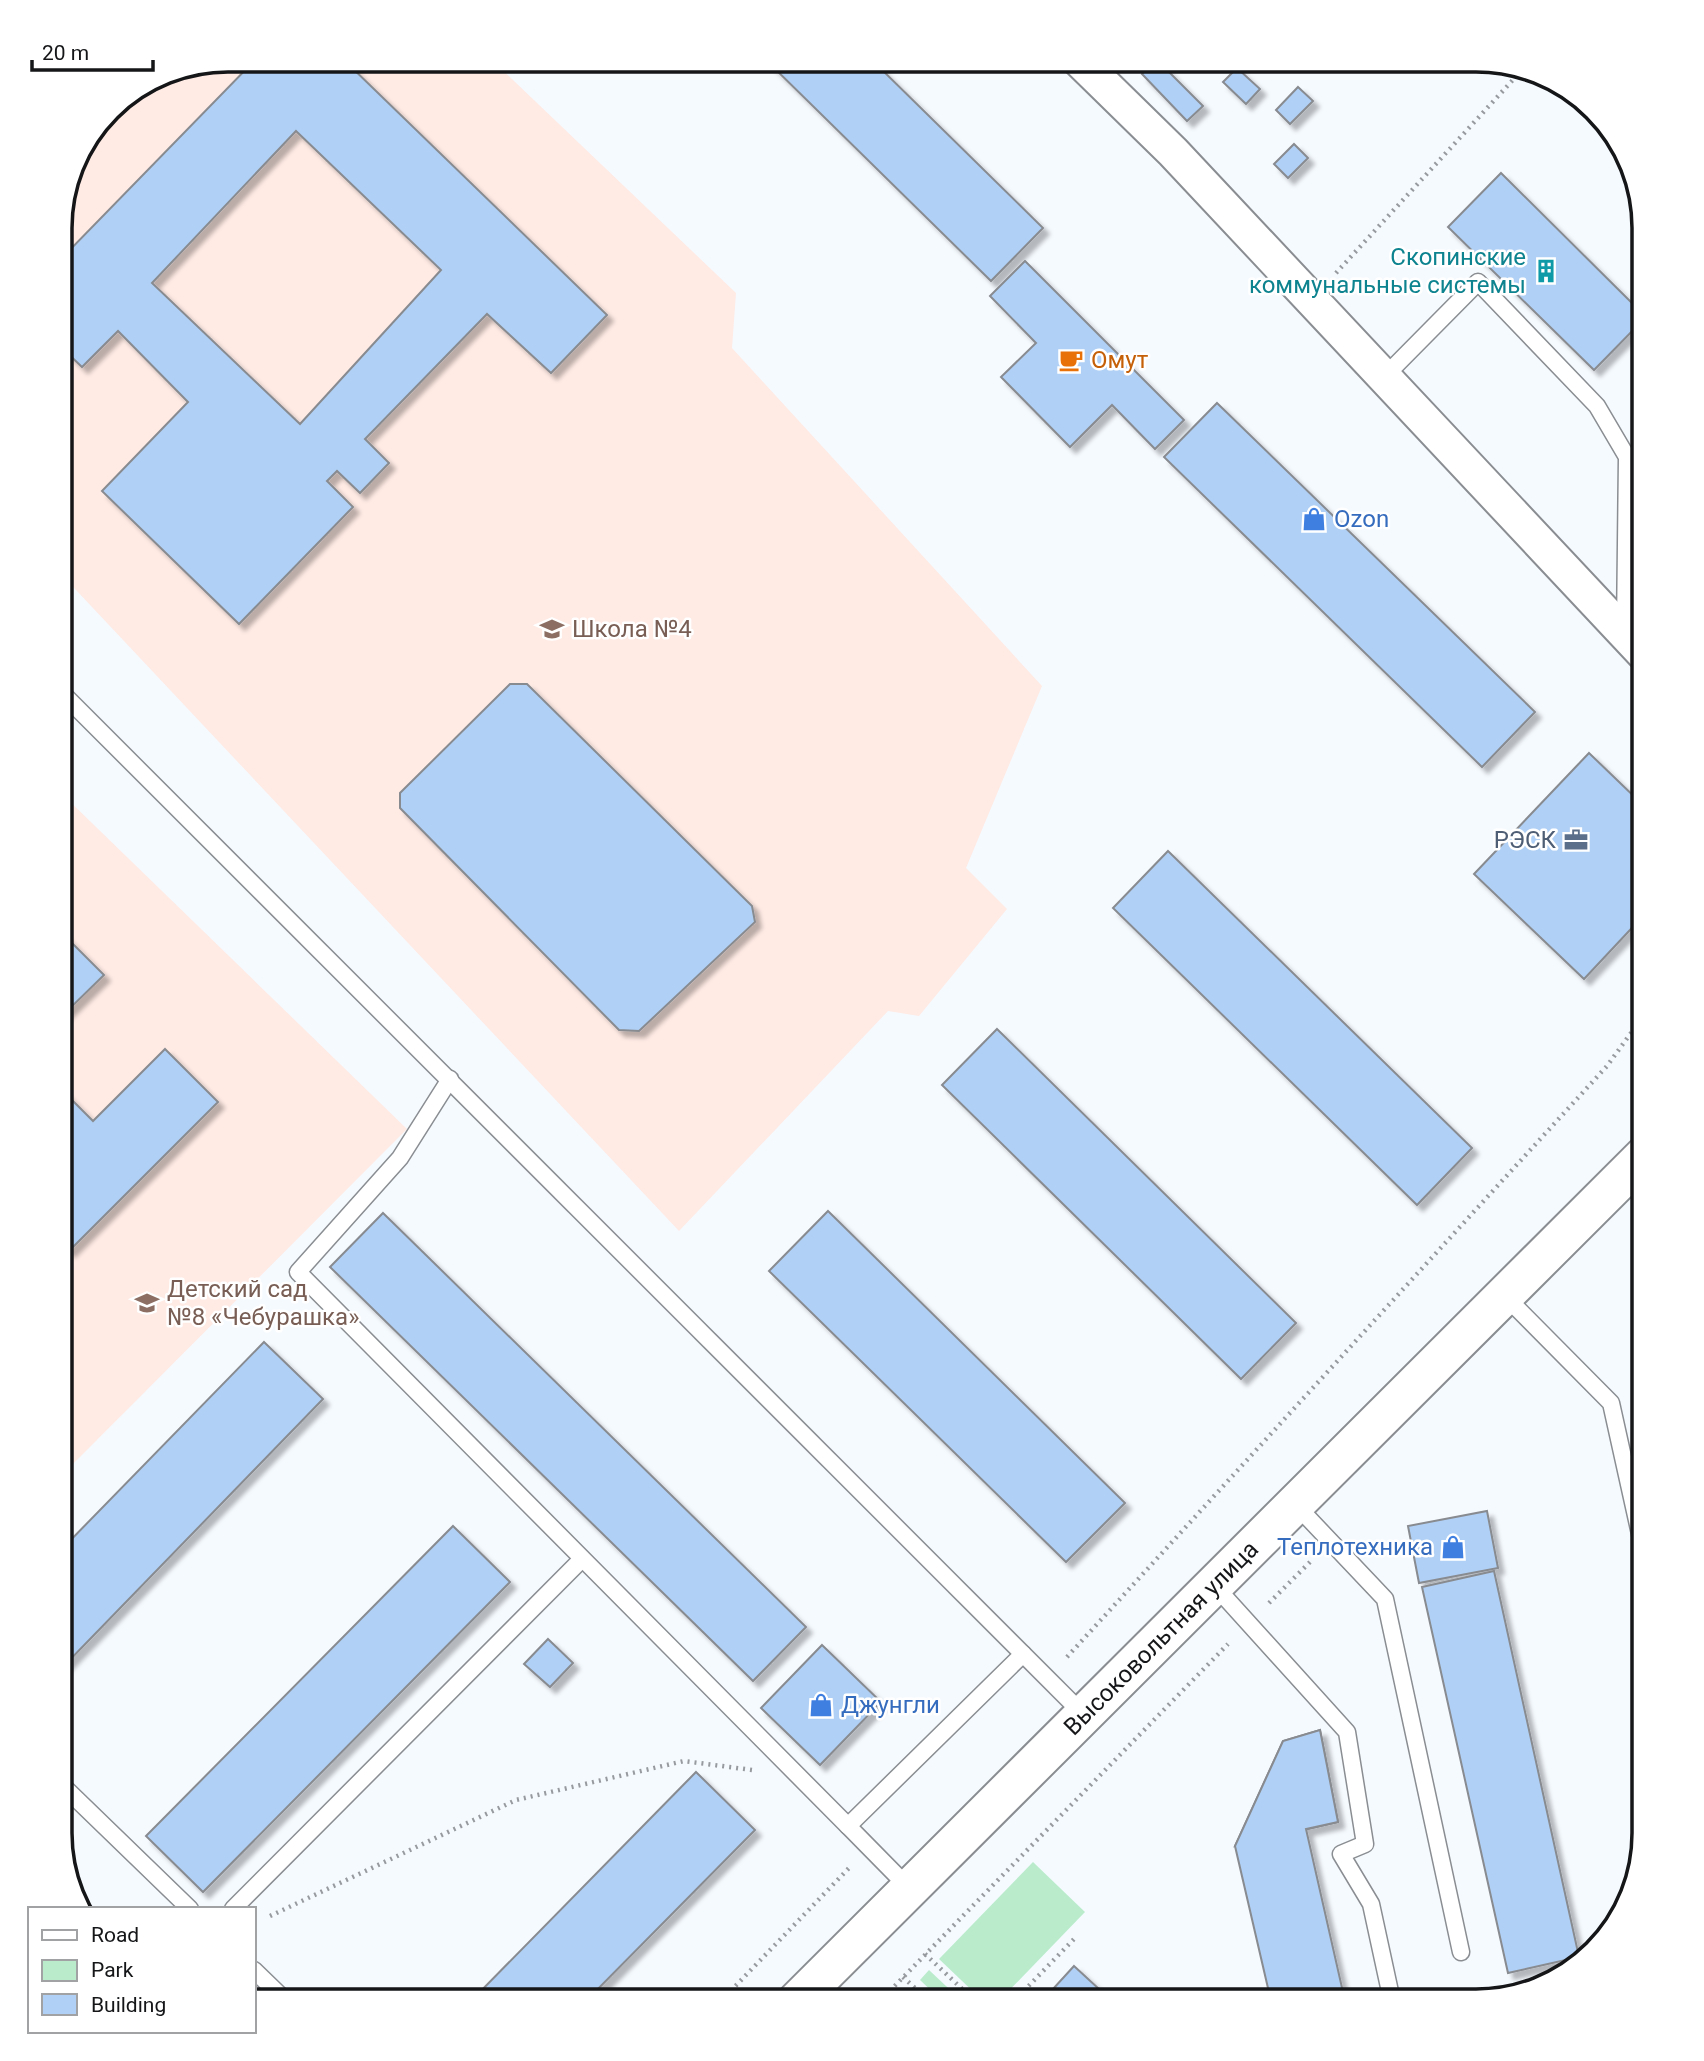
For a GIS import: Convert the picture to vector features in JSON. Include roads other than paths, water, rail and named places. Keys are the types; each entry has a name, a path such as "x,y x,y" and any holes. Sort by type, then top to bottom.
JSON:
{"main road":[{"name":"Высоковольтная улица","path":"809,1989 1632,1168"}],"street":[{"path":"1091,72 1173,152 1632,640"}],"lane":[{"path":"1384,377 1478,282 1597,406 1627,457 1632,573"},
{"path":"72,703 1084,1715"},
{"path":"450,1079 400,1158 298,1272 910,1889"},
{"path":"1505,1296 1611,1403 1632,1498"},
{"path":"1296,1504 1385,1599 1461,1952"},
{"path":"235,1907 582,1559"},
{"path":"1214,1585 1348,1732 1365,1844 1341,1854 1371,1904 1389,1989"},
{"path":"848,1826 1023,1654"},
{"path":"72,1795 188,1907"},
{"path":"256,1972 274,1989"}],"place":[{"name":"Скопинские коммунальные системы","path":"1546,271"},
{"name":"Омут","path":"1071,360"},
{"name":"Ozon","path":"1314,519"},
{"name":"Школа №4","path":"552,629"},
{"name":"РЭСК","path":"1576,840"},
{"name":"Детский сад №8 «Чебурашка»","path":"147,1303"},
{"name":"Теплотехника","path":"1453,1547"},
{"name":"Джунгли","path":"821,1705"}]}
